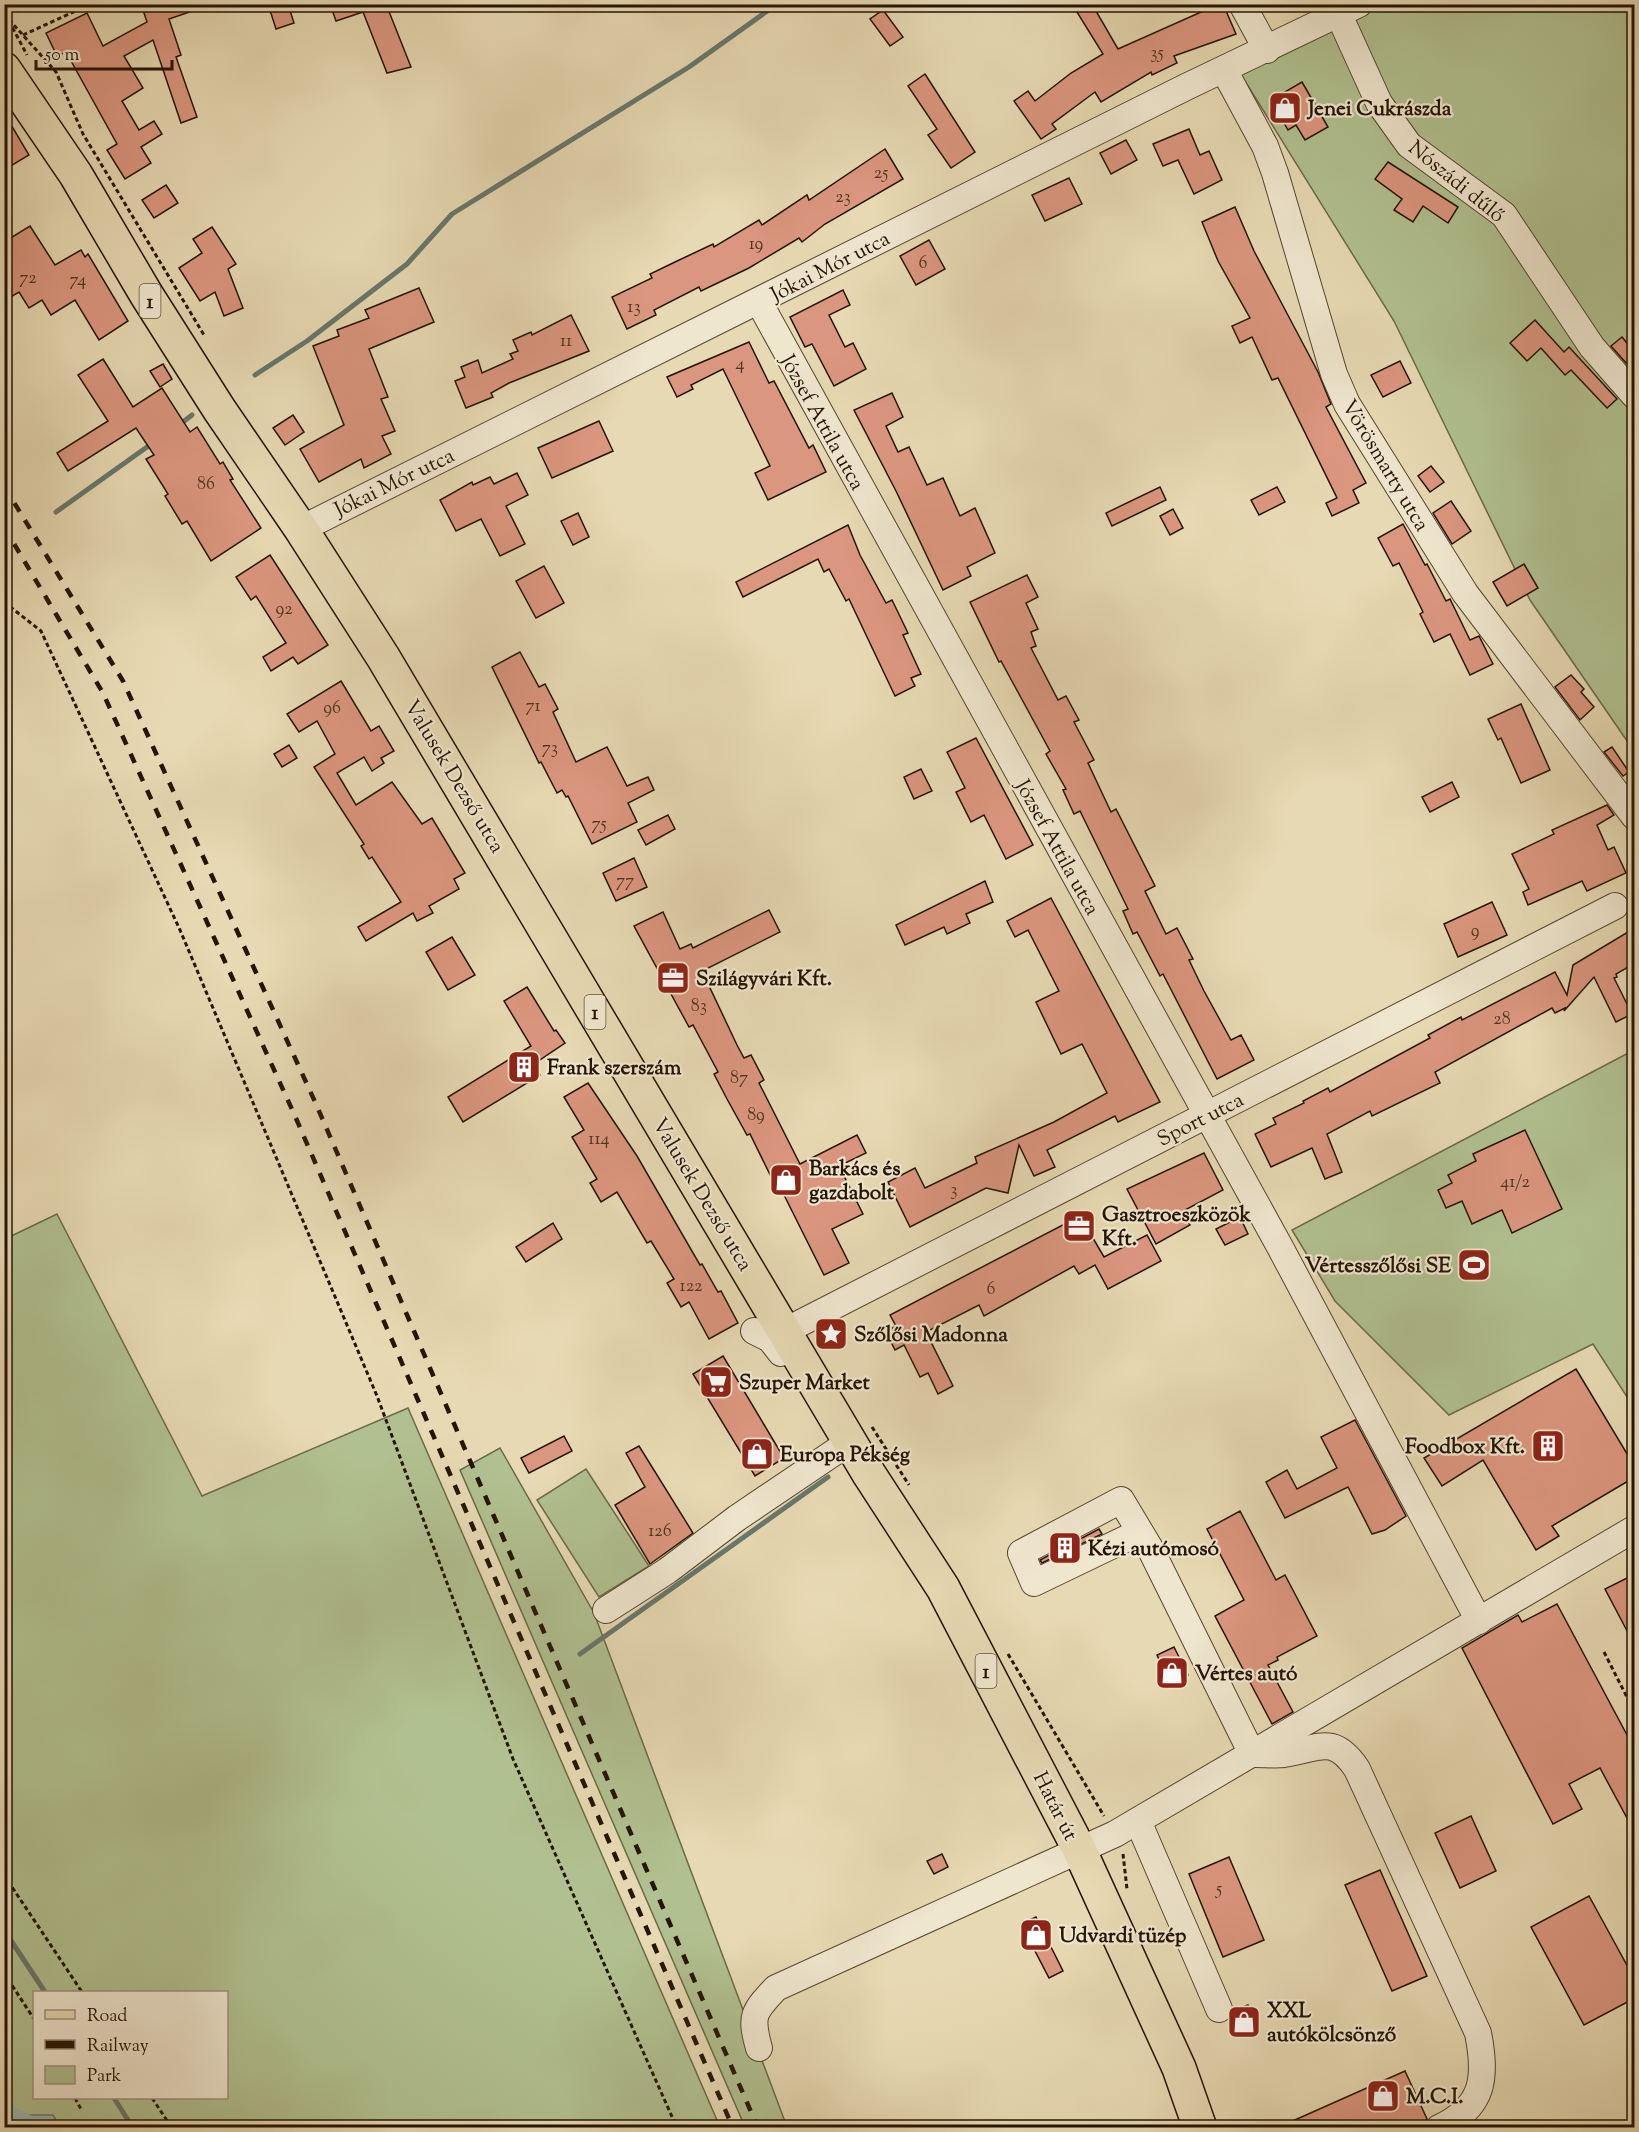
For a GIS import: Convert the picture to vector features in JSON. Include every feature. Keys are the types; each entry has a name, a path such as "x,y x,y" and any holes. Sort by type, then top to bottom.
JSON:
{"main road":[{"name":"Valusek Dezső utca","path":"4,69 76,175 146,294 213,399 301,529 422,719 773,1338 851,1441 884,1497"},
{"name":"Határ út","path":"884,1497 943,1588 1079,1850 1179,2068 1200,2127"}],"street":[{"path":"1242,4 1267,50"},
{"name":"Jókai Mór utca","path":"301,529 1349,10"},
{"name":"Nószádi dűlő","path":"1349,10 1379,103 1409,145 1504,215 1592,347 1635,395"},
{"name":"Vörösmarty utca","path":"1224,70 1265,146 1275,173 1334,374 1347,404 1465,593 1635,816"},
{"name":"József Attila utca","path":"759,302 771,328 1359,1392 1479,1621"},
{"name":"Sport utca","path":"773,1338 1615,906"},
{"path":"606,1610 851,1441"},
{"path":"759,2048 752,2021 759,2005 776,1988 982,1896 1138,1821 1635,1529"},
{"path":"1140,1532 1252,1754"},
{"path":"1252,1754 1283,1754 1315,1746 1327,1746 1340,1749 1357,1769 1478,2033 1483,2072 1479,2092 1469,2108 1452,2121 1439,2127"},
{"path":"1138,1821 1219,2009"}],"path":[{"path":"23,35 91,4"},
{"path":"4,14 56,72 83,134 208,340"},
{"path":"4,602 41,631 180,930 377,1396 513,1760 677,2127"},
{"path":"1605,1652 1635,1711"},
{"path":"4,1875 81,1991"},
{"path":"4,1973 33,2017"},
{"path":"76,2099 82,2111"},
{"path":"153,2099 172,2127"}],"green space":[{"path":"1381,5 1634,5 1634,751 1530,600 1394,321 1240,73"},
{"name":"Vértesszőlősi SE","path":"1634,1050 1634,1392 1627,1397 1593,1344 1449,1415 1335,1301 1292,1230"},
{"path":"57,1214 202,1496 408,1408 720,2127 5,2128 5,1239"},
{"path":"500,1448 594,1613 787,2127 745,2127 460,1470"},
{"path":"586,1469 649,1566 599,1597 537,1500"}],"water":[{"path":"11,2115 53,2115 60,2127 20,2127 9,2122"}],"building":[{"path":"141,4 203,4 204,7 169,19 181,55 176,57 197,117 181,123 153,40 124,56 143,88 122,101 139,130 154,121 162,134 141,147 151,163 125,179 107,150 117,144 66,52 57,56 46,33 87,13 103,46 147,22"},
{"path":"268,4 288,4 294,23 276,29"},
{"path":"330,4 386,4 411,67 387,73 363,12 336,21"},
{"path":"1072,4 1092,4 1118,49 1219,4 1223,4 1236,34 1174,56 1177,63 1152,75 1151,72 1101,102 1095,92 1052,124 1056,129 1041,139 1014,101 1028,91 1035,101 1071,73 1103,54"},
{"path":"883,10 903,37 890,46 870,19"},
{"path":"925,74 975,152 951,168 928,135 937,129 908,86"},
{"path":"1302,82 1328,127 1305,140 1296,125 1288,130 1271,100"},
{"path":"4,113 29,155 4,170"},
{"path":"1189,129 1200,155 1209,151 1222,180 1194,194 1178,160 1163,166 1153,144"},
{"path":"1126,140 1137,160 1111,174 1100,153"},
{"path":"885,149 903,179 825,224 802,242 799,238 749,268 701,291 699,287 654,310 656,315 627,329 612,297 652,278 650,274 713,244 714,247 759,220 762,225 807,195 809,200"},
{"path":"1388,162 1458,207 1448,223 1423,206 1413,222 1394,210 1402,199 1375,179"},
{"path":"1069,178 1082,204 1045,221 1032,195"},
{"path":"166,185 178,203 154,218 142,200"},
{"path":"1235,207 1254,251 1318,372 1331,404 1326,407 1366,483 1353,490 1359,503 1332,516 1326,503 1337,498 1278,378 1272,380 1252,337 1240,343 1232,326 1250,318 1218,261 1202,222"},
{"path":"30,226 55,265 81,250 85,257 88,254 128,321 99,340 75,300 51,315 42,300 29,308 19,292 4,301 4,242"},
{"path":"212,227 236,264 228,269 243,308 224,316 215,292 200,301 179,268 202,253 193,239"},
{"path":"929,240 945,269 916,285 900,256"},
{"path":"419,288 434,322 369,349 388,397 381,399 395,431 382,436 391,454 364,468 361,459 319,482 300,449 344,425 313,346 339,336 337,330 369,318 365,310"},
{"path":"843,290 850,305 829,315 845,347 853,343 866,369 834,386 812,344 805,347 790,317"},
{"path":"571,315 589,351 509,383 491,393 493,397 466,408 455,381 465,377 461,367 478,360 482,373 513,359 510,354 518,351 513,340 531,332 532,335"},
{"path":"1535,320 1564,352 1569,347 1617,399 1607,408 1571,370 1565,375 1541,348 1527,361 1510,343"},
{"path":"1622,337 1635,353 1635,373 1611,346"},
{"path":"749,342 769,383 774,381 809,448 813,445 826,472 768,500 755,473 770,466 723,369 691,385 693,389 677,397 667,377"},
{"path":"103,359 133,407 162,388 190,432 197,427 220,464 223,462 233,479 230,480 261,528 211,561 187,521 182,524 165,496 168,494 146,459 154,455 136,428 68,471 57,453 108,421 78,375"},
{"path":"1400,361 1411,383 1383,397 1371,375"},
{"path":"163,364 172,379 160,387 150,371"},
{"path":"892,393 903,417 886,426 898,452 909,447 927,485 943,478 960,516 975,508 995,553 967,567 971,576 943,590 854,410"},
{"path":"293,415 304,432 285,445 273,428"},
{"path":"599,421 613,451 552,478 538,448"},
{"path":"1431,466 1444,482 1430,492 1418,476"},
{"path":"517,473 528,495 506,506 525,544 500,556 481,519 456,531 440,500 472,482 473,485 490,477 494,484"},
{"path":"1160,487 1166,500 1112,526 1106,513"},
{"path":"1277,487 1285,502 1259,515 1251,500"},
{"path":"1451,501 1471,531 1452,544 1433,513"},
{"path":"1173,509 1183,528 1170,535 1160,516"},
{"path":"578,513 589,537 573,545 561,521"},
{"path":"1403,524 1446,601 1450,599 1470,640 1479,636 1493,664 1470,675 1450,634 1434,642 1420,614 1423,612 1399,563 1393,566 1378,538"},
{"path":"848,525 860,555 886,603 892,600 908,633 903,635 921,674 911,678 915,686 895,696 849,599 846,601 829,569 824,572 818,559 743,597 736,582"},
{"path":"270,555 328,645 298,664 293,657 271,671 263,657 286,643 256,596 251,600 236,577"},
{"path":"1524,564 1538,588 1507,606 1493,582"},
{"path":"544,566 564,603 536,618 516,581"},
{"path":"1027,575 1038,597 1026,603 1038,629 1031,632 1036,646 1031,648 1058,700 1066,696 1079,720 1074,722 1094,760 1088,763 1111,812 1116,809 1155,886 1145,891 1166,934 1177,928 1193,959 1189,960 1231,1040 1241,1035 1254,1060 1217,1079 1163,974 1160,976 1137,932 1133,934 1123,911 1128,909 1080,811 1074,814 1063,790 1066,789 1046,754 1050,751 1001,661 999,662 970,602"},
{"path":"520,652 539,687 545,684 558,709 553,712 576,762 607,747 627,786 648,777 654,790 628,803 637,822 592,844 568,796 566,797 562,790 557,793 541,762 539,763 492,667"},
{"path":"1571,675 1584,689 1581,692 1594,707 1580,720 1555,687"},
{"path":"341,681 371,731 379,726 394,751 381,758 384,763 372,771 364,757 337,773 356,805 392,782 422,824 432,818 465,873 454,879 459,889 429,906 433,913 417,921 413,913 366,941 358,927 401,902 372,857 369,859 361,846 364,844 314,767 335,754 317,721 299,732 287,714"},
{"path":"1521,704 1550,770 1521,783 1501,738 1498,740 1488,719"},
{"path":"976,738 1033,845 1006,859 984,815 971,822 956,792 965,788 947,752"},
{"path":"289,745 297,758 282,767 274,754"},
{"path":"1612,747 1629,772 1623,776 1604,752"},
{"path":"921,769 932,791 914,799 904,777"},
{"path":"1452,782 1459,797 1430,812 1422,797"},
{"path":"1607,805 1614,815 1597,825 1608,850 1614,847 1626,873 1587,891 1582,881 1528,905 1523,892 1529,889 1512,854 1554,834 1552,830"},
{"path":"668,815 675,829 646,845 638,830"},
{"path":"634,858 647,887 616,901 603,873"},
{"path":"985,881 993,902 966,914 970,923 947,934 944,927 905,945 896,925"},
{"path":"1051,898 1160,1102 1118,1122 1115,1116 1047,1150 1055,1167 1034,1176 1019,1145 1008,1193 986,1188 910,1227 888,1182 915,1168 925,1188 977,1163 975,1157 1054,1122 1107,1093 1082,1044 1061,1054 1036,1002 1059,991 1028,930 1015,937 1007,921"},
{"path":"1492,902 1507,935 1458,957 1444,924"},
{"path":"769,910 780,932 702,971 744,1058 751,1055 764,1080 759,1083 800,1164 857,1135 866,1153 839,1166 863,1214 832,1229 849,1263 824,1275 783,1193 780,1195 750,1134 747,1135 727,1099 714,1074 718,1072 693,1025 689,1027 634,926 663,912 680,949 691,944 693,948"},
{"path":"1635,931 1635,963 1616,974 1617,977 1614,978 1632,1014 1616,1022 1594,977 1564,1011 1565,1008 1555,1013 1552,1008 1435,1072 1440,1083 1372,1116 1370,1111 1327,1134 1342,1172 1325,1179 1312,1148 1271,1167 1255,1134 1276,1124 1273,1118 1328,1088 1330,1092 1430,1038 1428,1035 1461,1017 1462,1020 1555,972 1567,995 1573,965 1628,932 1630,934"},
{"path":"452,937 475,975 448,990 426,952"},
{"path":"527,987 554,1031 556,1030 565,1043 534,1064 540,1075 463,1122 448,1097 531,1046 504,1001"},
{"path":"588,1083 637,1156 700,1265 702,1264 718,1292 721,1291 738,1323 709,1339 689,1302 681,1307 667,1283 674,1279 651,1241 647,1243 617,1192 601,1202 590,1183 597,1179 572,1137 584,1130 564,1097"},
{"path":"1525,1130 1562,1209 1512,1233 1502,1210 1472,1224 1462,1201 1446,1208 1438,1190 1452,1183 1448,1175 1476,1161 1473,1154"},
{"path":"1204,1153 1223,1190 1183,1211 1190,1225 1156,1244 1127,1189"},
{"path":"1080,1216 1104,1257 1147,1235 1161,1261 1108,1289 1095,1265 1079,1274 1074,1266 984,1316 979,1305 926,1332 953,1386 938,1394 928,1373 920,1377 904,1345 895,1350 886,1332 896,1326 890,1315"},
{"path":"1240,1217 1248,1234 1225,1245 1216,1229"},
{"path":"553,1223 562,1239 526,1262 516,1247"},
{"path":"723,1356 784,1458 755,1476 693,1374"},
{"name":"Foodbox Kft.","path":"1576,1369 1635,1467 1635,1477 1552,1526 1559,1536 1536,1550 1483,1460 1442,1486 1424,1458"},
{"path":"1355,1420 1406,1516 1385,1530 1372,1534 1348,1487 1285,1518 1266,1482 1287,1470 1297,1489 1337,1468 1321,1437"},
{"path":"564,1436 572,1451 529,1473 521,1458"},
{"path":"639,1446 693,1533 650,1564 615,1505 645,1487 626,1453"},
{"path":"1240,1511 1276,1580 1285,1575 1317,1636 1277,1657 1278,1660 1268,1665 1293,1712 1272,1724 1215,1616 1244,1600 1207,1529"},
{"path":"1099,1529 1102,1534 1042,1563 1040,1560"},
{"path":"1635,1574 1635,1646 1605,1589"},
{"path":"1557,1604 1635,1750 1635,1833 1600,1768 1569,1784 1582,1809 1553,1824 1462,1648 1518,1615 1522,1622"},
{"path":"1174,1647 1188,1675 1165,1687 1158,1671 1163,1668 1157,1655"},
{"path":"1471,1816 1496,1871 1460,1888 1435,1833"},
{"path":"942,1854 948,1867 934,1874 927,1861"},
{"path":"1229,1857 1264,1940 1223,1957 1189,1874"},
{"path":"1380,1870 1427,1976 1392,1991 1345,1885"},
{"path":"1589,1896 1635,1980 1635,1998 1584,2025 1531,1927"},
{"path":"1036,1917 1063,1971 1049,1978 1021,1924"},
{"path":"1248,2005 1254,2022 1240,2027 1235,2010"},
{"name":"M.C.I.","path":"1405,2071 1427,2119 1414,2127 1279,2127"}],"waterway":[{"path":"255,375 307,341 407,264 452,214 689,67 777,4"},
{"path":"179,425 192,415"},
{"path":"56,512 154,442"},
{"path":"4,548 8,546"},
{"path":"580,1654 828,1477"},
{"path":"4,1930 44,1991"},
{"path":"115,2099 133,2128"},
{"path":"4,2113 33,2128"}],"railway":[{"path":"4,486 123,681 316,1104 758,2128"},
{"path":"4,527 103,693 295,1116 733,2128"}],"place":[{"name":"Jenei Cukrászda","path":"1285,108"},
{"name":"Szilágyvári Kft.","path":"673,978"},
{"name":"Frank szerszám","path":"524,1067"},
{"name":"Barkács és gazdabolt","path":"786,1180"},
{"name":"Gasztroeszközök Kft.","path":"1079,1226"},
{"name":"Vértesszőlősi SE","path":"1474,1265"},
{"name":"Szőlősi Madonna","path":"831,1334"},
{"name":"Szuper Market","path":"716,1382"},
{"name":"Foodbox Kft.","path":"1548,1446"},
{"name":"Europa Pékség","path":"757,1454"},
{"name":"Kézi autómosó","path":"1065,1548"},
{"name":"Vértes autó","path":"1172,1673"},
{"name":"Udvardi tüzép","path":"1036,1935"},
{"name":"XXL autókölcsönző","path":"1244,2022"},
{"name":"M.C.I.","path":"1383,2096"}]}
